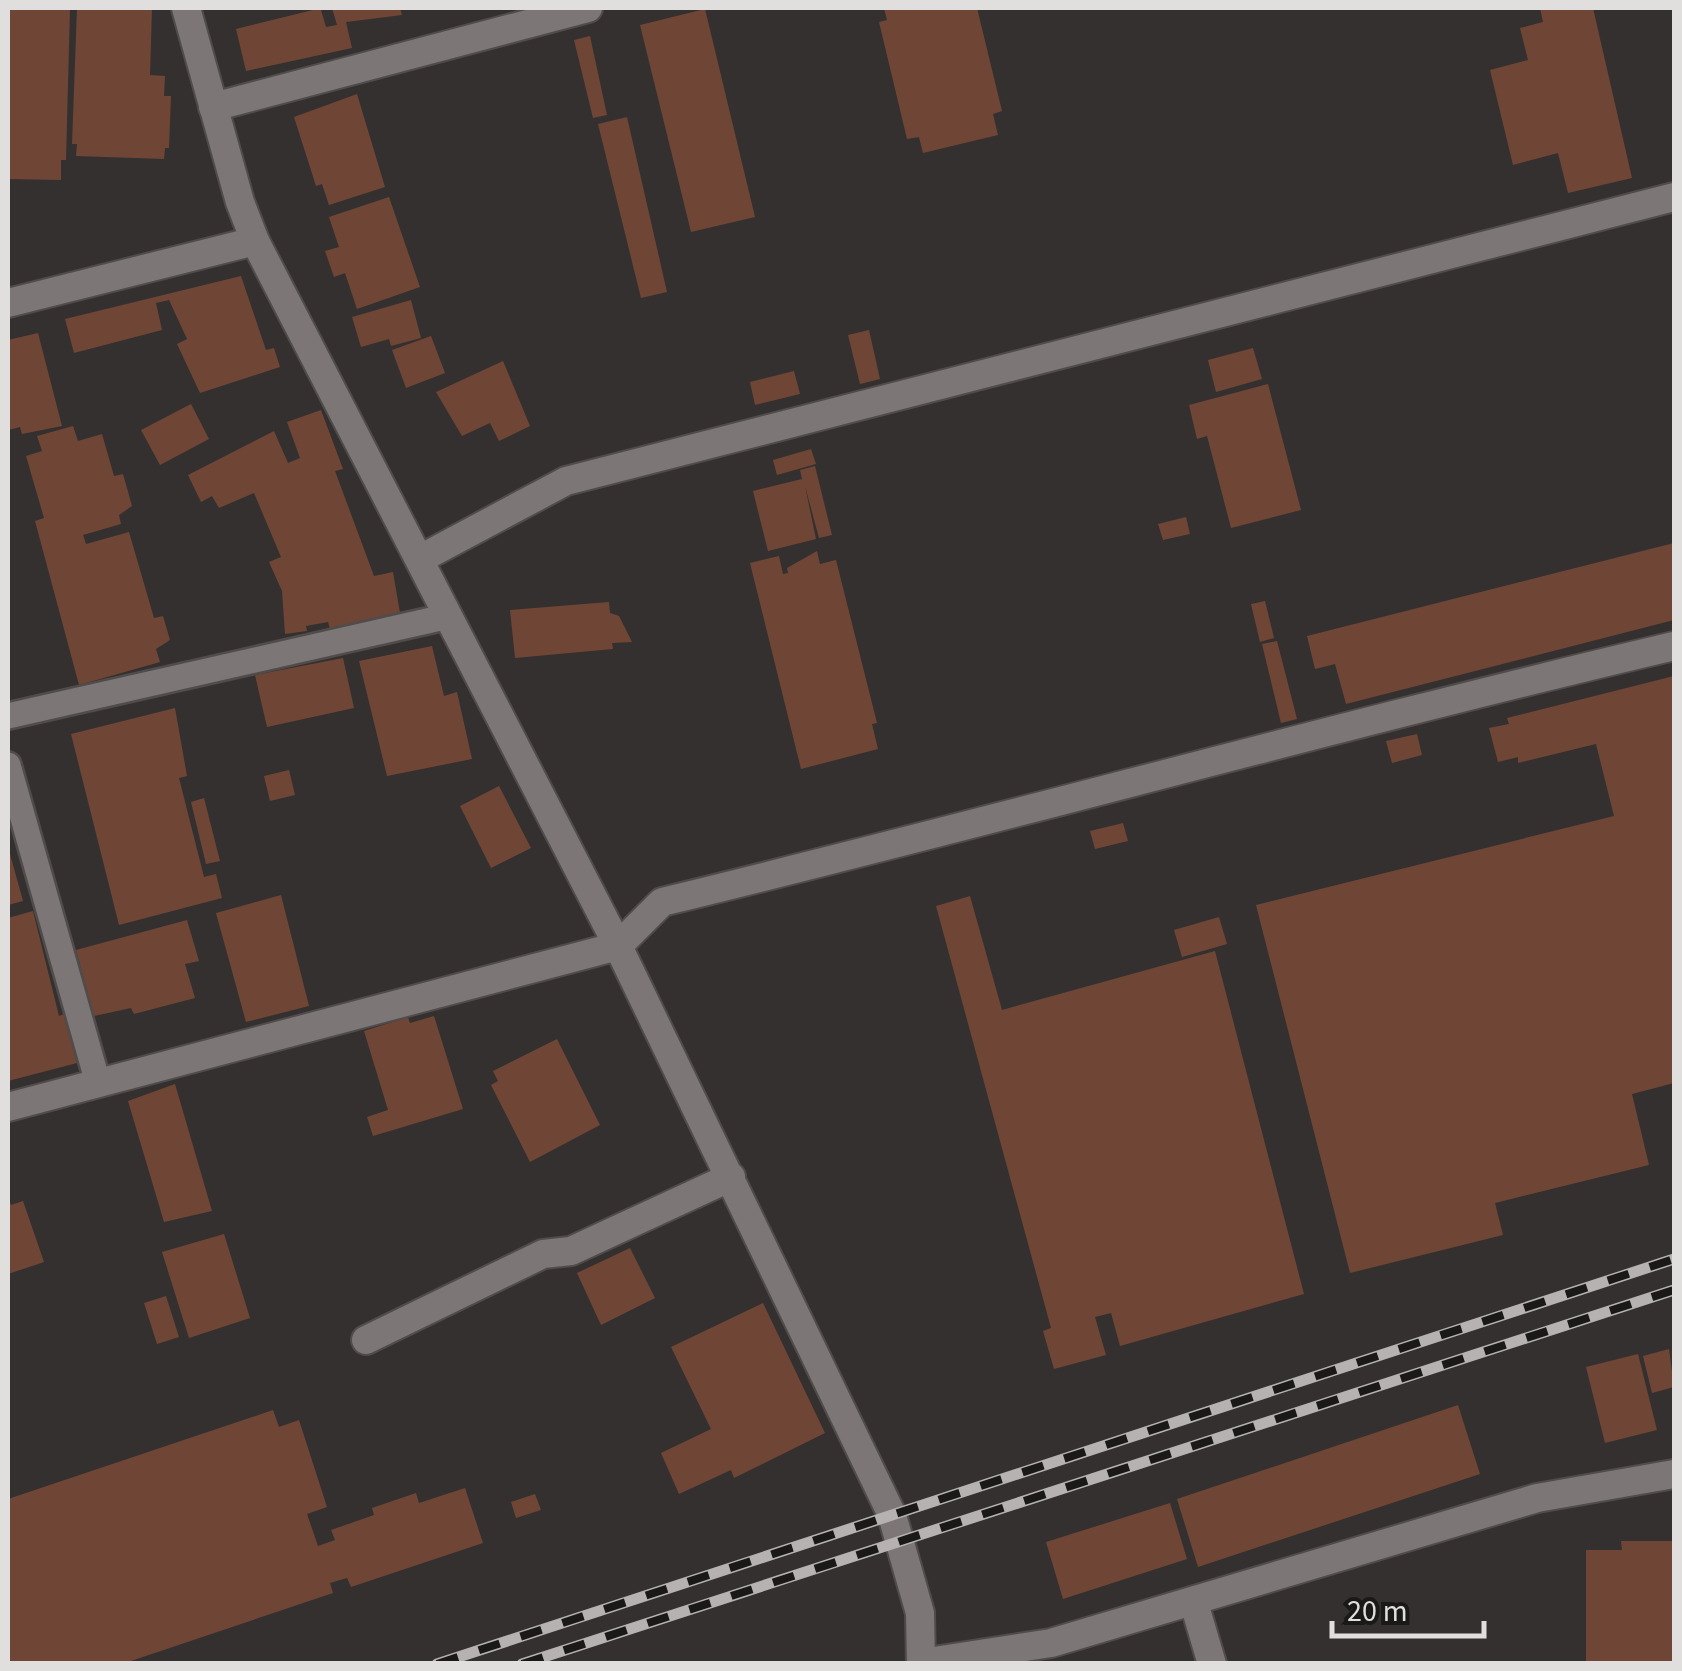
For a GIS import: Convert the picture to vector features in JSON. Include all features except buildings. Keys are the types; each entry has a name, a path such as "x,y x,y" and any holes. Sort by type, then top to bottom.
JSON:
{"street":[{"path":"186,8 212,107 255,241 618,946 892,1515 920,1613 921,1663 1051,1644 1537,1498 1674,1474"},
{"path":"212,107 588,8"},
{"path":"420,559 566,481 1674,197"},
{"path":"8,302 255,241"},
{"path":"8,1107 618,946 662,902 1027,813 1298,738 1674,646"},
{"path":"366,1340 544,1254 571,1251 731,1177"},
{"path":"1194,1603 1212,1664"}],"lane":[{"path":"8,716 449,616"},
{"path":"8,765 98,1083"}],"railway":[{"path":"437,1664 1674,1259"},
{"path":"522,1664 1674,1290"}]}
